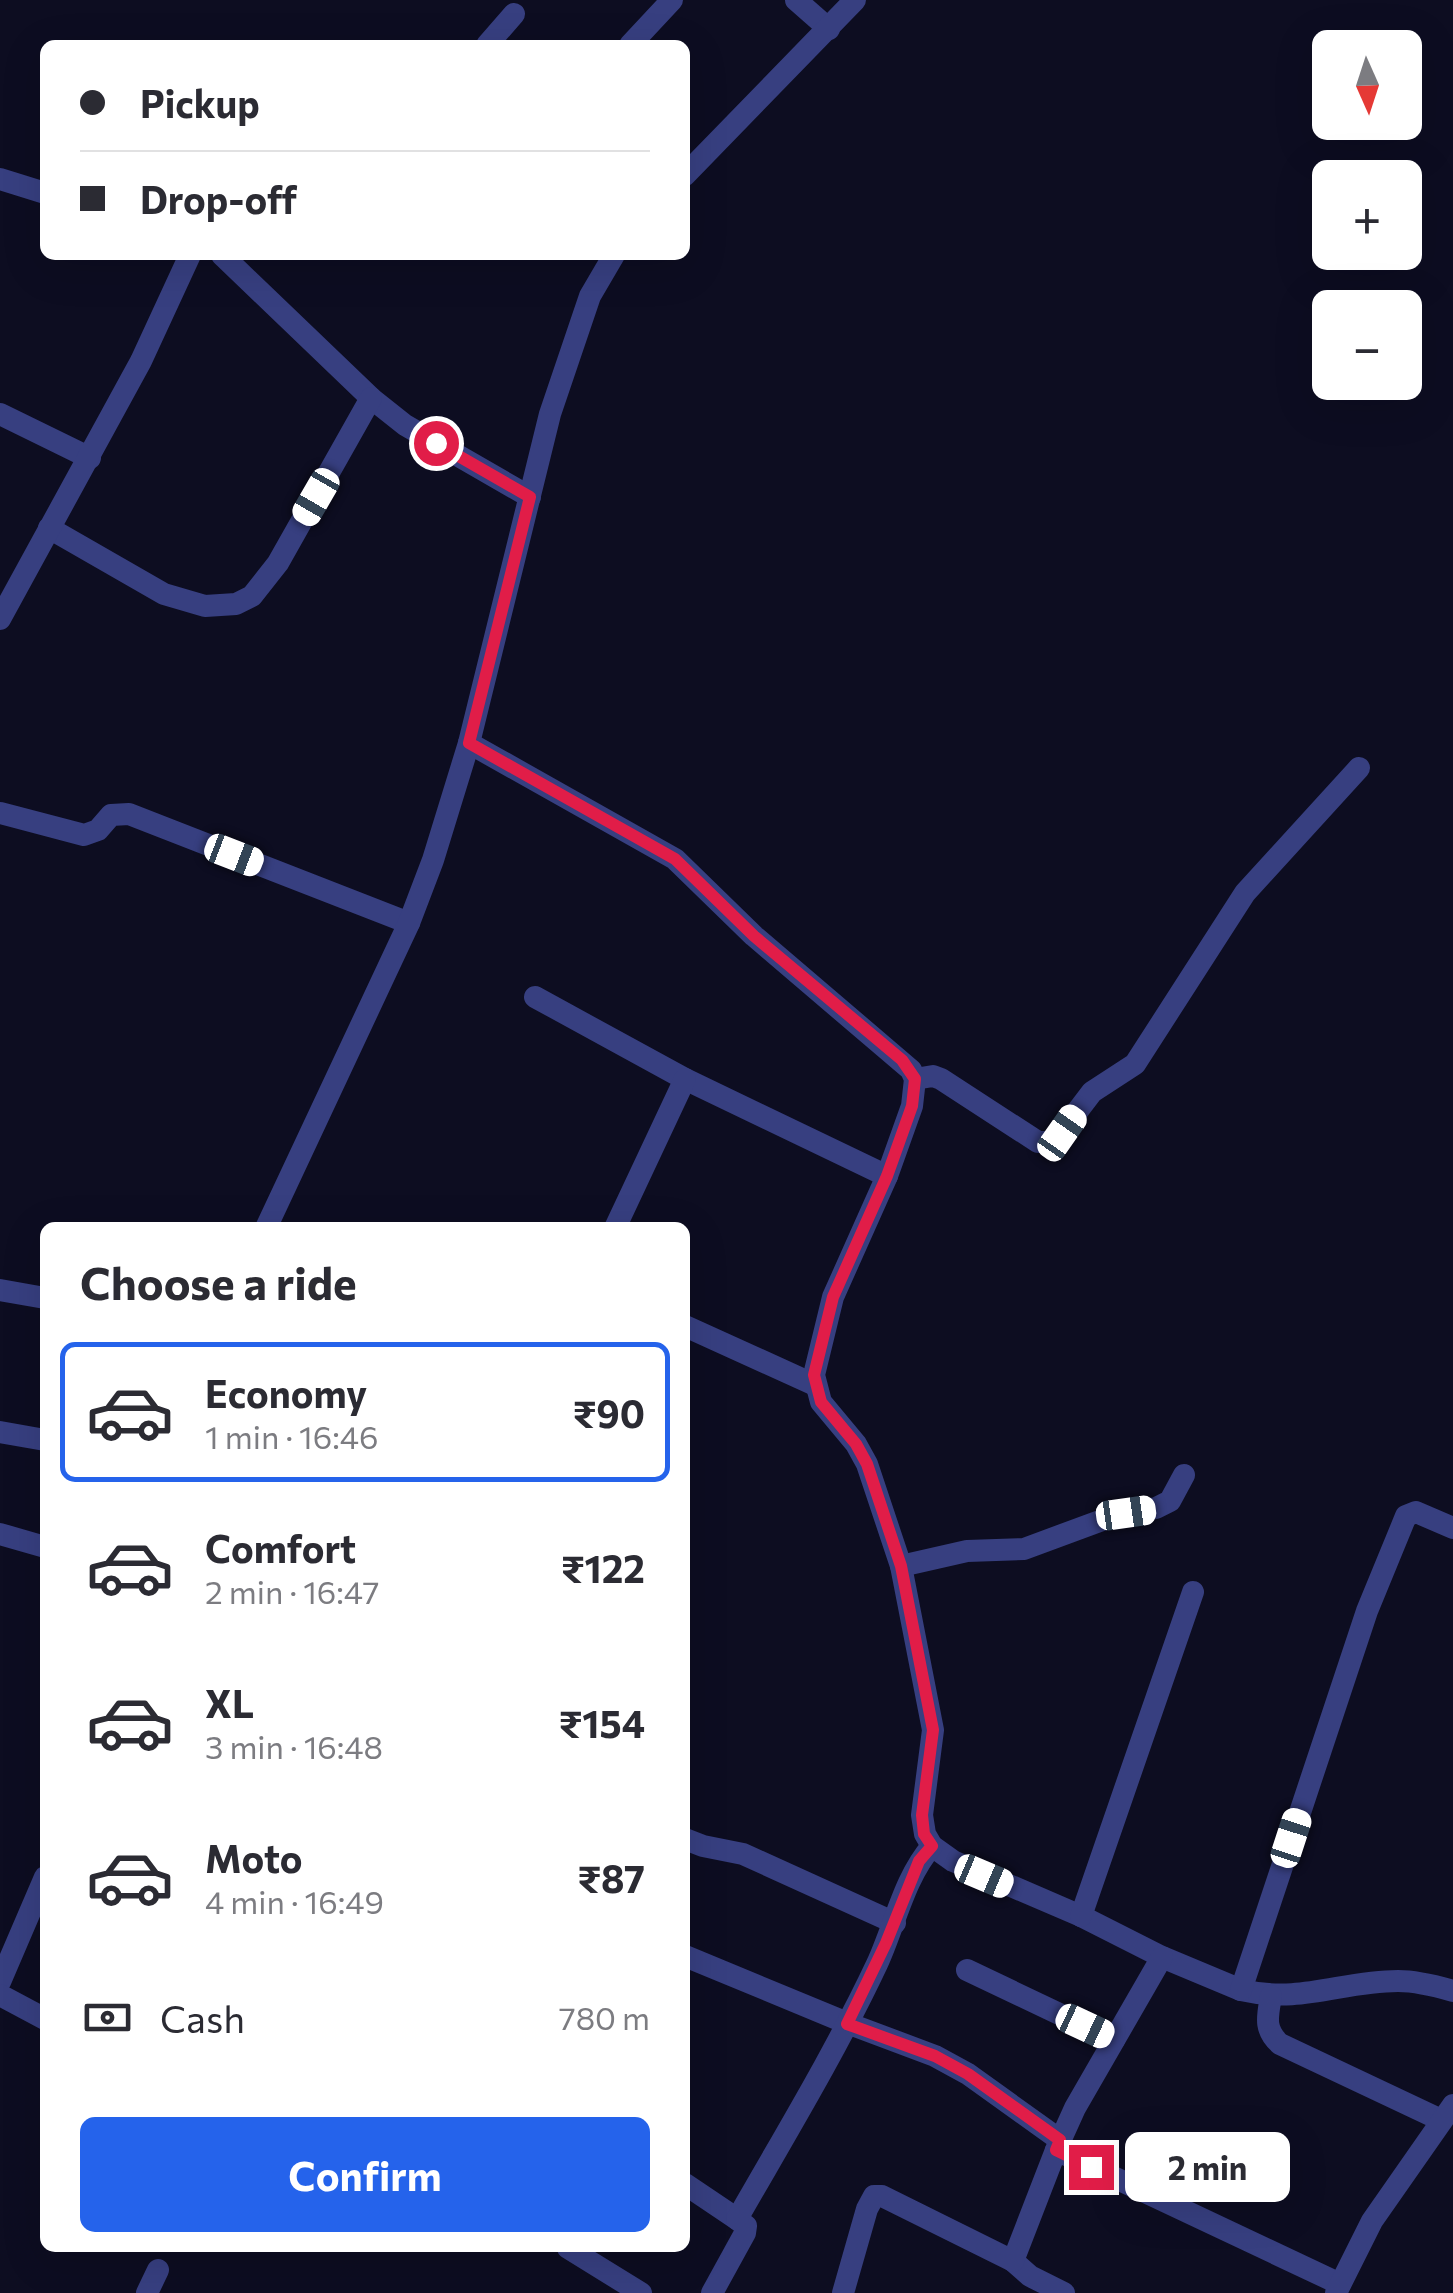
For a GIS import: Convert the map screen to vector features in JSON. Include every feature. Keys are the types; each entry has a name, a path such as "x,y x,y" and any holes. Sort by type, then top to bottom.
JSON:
{"street":[{"path":"635,40 672,0"},
{"path":"796,0 829,29"},
{"path":"690,170 856,0"},
{"path":"491,40 514,14"},
{"path":"0,179 40,191"},
{"path":"0,619 141,361 188,260"},
{"path":"227,260 371,398 405,425 530,497"},
{"path":"269,1222 409,923 433,860 469,743 550,414 590,296 611,260"},
{"path":"49,528 164,594 205,606 236,604 252,596 278,563 371,398"},
{"path":"0,414 90,458"},
{"path":"469,743 675,859 754,936 902,1060 915,1079 912,1106 887,1176 833,1297 818,1353 816,1384 821,1402 856,1444 867,1464 901,1566 933,1730 922,1815 924,1834 932,1846 984,1876 1240,1990 1302,1996 1400,1980 1453,1991"},
{"path":"915,1079 942,1079 1038,1142 1058,1138 1092,1092 1135,1064 1245,893 1359,768"},
{"path":"0,813 84,835 98,830 111,815 129,814 409,923"},
{"path":"535,998 686,1079 887,1176"},
{"path":"618,1222 686,1079"},
{"path":"0,1290 40,1297"},
{"path":"690,1328 816,1384"},
{"path":"0,1432 40,1439"},
{"path":"901,1566 968,1551 1024,1549 1116,1515 1156,1508 1170,1501 1184,1475"},
{"path":"1240,1990 1366,1611 1406,1516 1416,1512 1453,1528"},
{"path":"0,1534 40,1545"},
{"path":"1081,1916 1193,1592"},
{"path":"690,1841 743,1854 895,1923"},
{"path":"737,2219 847,2024 895,1923 919,1861 932,1846"},
{"path":"0,1982 40,1889"},
{"path":"1013,2262 1058,2145 1162,1957"},
{"path":"690,1958 935,2056 968,2074 1058,2145 1338,2288 1372,2221 1447,2112 1280,2044 1267,2024 1271,1996"},
{"path":"967,1970 1114,2040"},
{"path":"0,1995 40,2015"},
{"path":"690,2187 746,2226 712,2293"},
{"path":"844,2293 874,2196 882,2196 1013,2262 1030,2276 1064,2293"},
{"path":"574,2252 640,2293"},
{"path":"147,2293 158,2270"}],"route":[{"path":"436,443 530,497 469,743 675,859 754,936 902,1060 915,1079 912,1106 887,1176 833,1297 814,1375 821,1402 856,1444 876,1486 901,1566 933,1730 922,1815 924,1834 932,1846 919,1861 877,1964 847,2024 935,2056 968,2074 1060,2140 1056,2150 1091,2167"}]}
